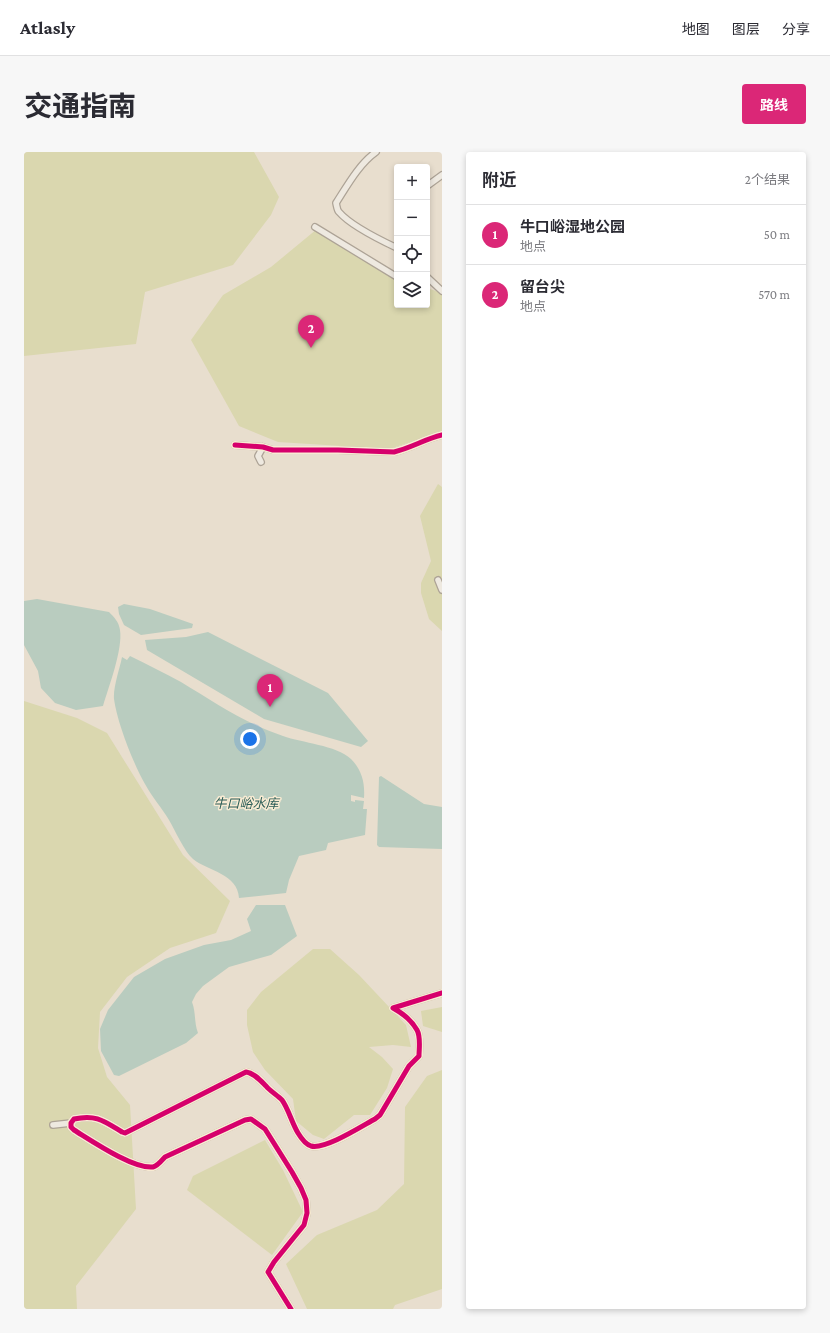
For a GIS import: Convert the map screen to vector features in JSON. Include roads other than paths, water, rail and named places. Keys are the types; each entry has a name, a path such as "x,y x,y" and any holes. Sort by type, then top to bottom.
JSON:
{"street":[{"path":"376,152 370,157 336,203 338,211 352,224 394,247"},
{"path":"430,184 442,174"},
{"path":"315,227 394,275"},
{"path":"430,280 442,291"},
{"path":"235,445 263,447 273,450 394,452 442,435"},
{"path":"261,462 258,456 263,447"},
{"path":"438,580 442,590"},
{"path":"53,1125 71,1123 74,1119 87,1116 101,1120 125,1133 246,1072 255,1076 281,1099 285,1104 290,1119 306,1143 311,1146 326,1144 380,1115 409,1066 419,1056 420,1039 417,1030 401,1013 393,1008 442,993"},
{"path":"71,1123 71,1127 74,1130 122,1158 136,1164 154,1167 165,1157 245,1120 251,1119 265,1129 292,1172 306,1200 307,1213 304,1225 274,1262 268,1272 291,1309"}],"water":[{"path":"37,599 109,612 117,622 120,630 119,647 115,668 103,706 76,710 55,703 41,688 38,671 24,645 24,601"},
{"path":"124,604 150,609 193,624 192,628 141,635 124,625 119,614 118,607"},
{"path":"208,632 328,693 368,741 361,747 264,719 147,650 145,640 186,637"},
{"name":"牛口峪水库","path":"130,656 181,682 230,712 269,731 328,747 345,754 355,763 363,782 364,798 351,795 351,801 364,801 363,809 367,809 365,835 328,843 326,850 299,856 289,880 286,893 239,898 234,883 228,878 193,859 183,846 140,775 126,742 114,699 122,657 127,660"},
{"path":"381,776 424,804 442,807 442,849 379,847 377,845 379,777"},
{"path":"256,905 285,905 297,936 271,955 229,967 203,986 196,994 192,1002 198,1033 186,1043 119,1076 114,1075 101,1051 100,1029 108,1010 134,977 165,959 204,945 231,940 251,931 247,919"}],"place":[{"name":"留台尖","path":"311,348"},
{"name":"牛口峪湿地公园","path":"270,707"}]}
